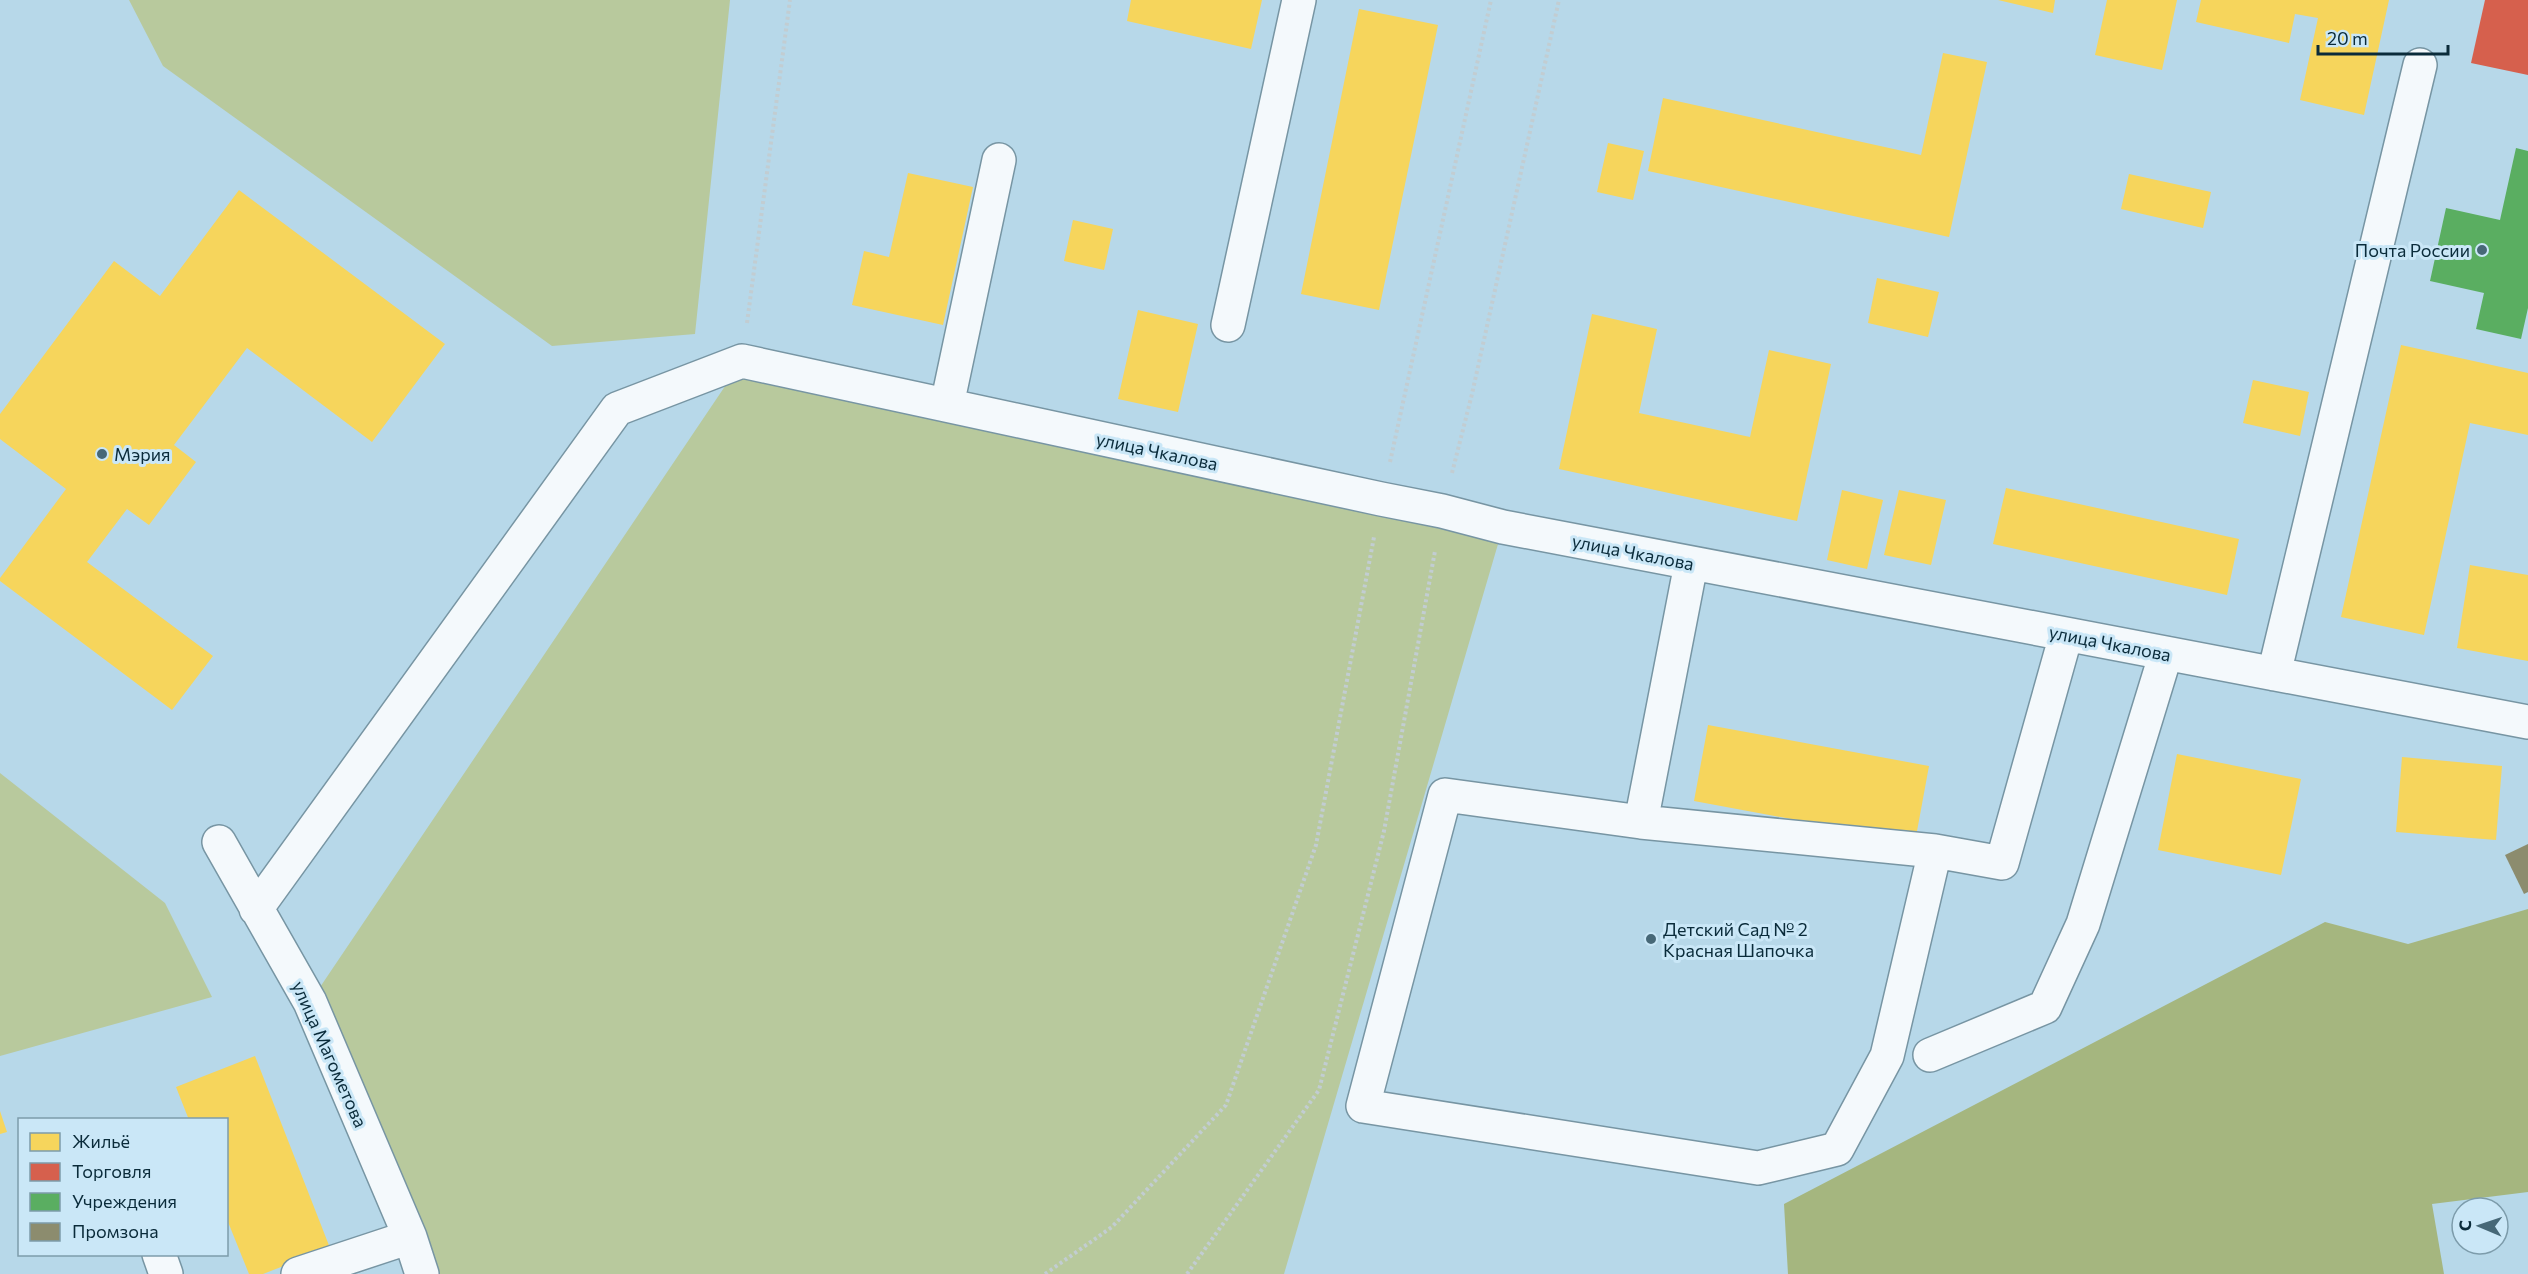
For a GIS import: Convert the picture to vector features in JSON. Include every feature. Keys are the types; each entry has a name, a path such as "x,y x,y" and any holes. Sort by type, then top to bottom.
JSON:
{"street":[{"path":"1228,325 1299,0"},
{"path":"2274,674 2420,65"},
{"path":"947,405 999,160"},
{"name":"улица Чкалова","path":"742,361 1382,500 1442,511 1503,527 2528,722"},
{"path":"256,909 617,409 742,361"},
{"path":"1641,822 1691,564"},
{"path":"1935,852 1887,1056 1837,1149 1758,1168 1363,1106 1445,795 1641,822 1935,852 2002,863 2066,635"},
{"path":"1930,1055 2045,1007 2083,924 2166,653"},
{"name":"улица Магометова","path":"219,842 310,1002 410,1237 422,1274"},
{"path":"298,1274 410,1237"},
{"path":"160,1256 166,1274"}],"path":[{"path":"742,361 790,0"},
{"path":"1046,1274 1112,1227 1226,1105 1316,845 1382,500 1491,0"},
{"path":"1186,1274 1319,1090 1384,831 1442,511 1474,382 1559,0"}],"green space":[{"path":"129,0 730,0 695,334 552,346 163,66"},
{"path":"742,361 1503,527 1284,1274 422,1274 310,1002"},
{"path":"0,773 165,903 212,997 0,1056"},
{"path":"2528,909 2528,1192 2496,1196 2450,1196 2450,1202 2432,1204 2444,1274 1788,1274 1784,1204 2325,922 2408,944"}],"building: Жильё":[{"path":"1131,0 1262,0 1251,49 1127,21"},
{"path":"1998,0 2055,0 2053,13"},
{"path":"2107,0 2177,0 2162,70 2095,55"},
{"path":"2201,0 2389,0 2364,115 2300,100 2318,18 2295,14 2289,43 2196,22"},
{"path":"1359,9 1438,25 1379,310 1301,294"},
{"path":"1943,53 1987,62 1949,237 1648,171 1663,98 1921,155"},
{"path":"1608,143 1644,151 1633,200 1597,192"},
{"path":"908,173 973,187 943,325 852,305 864,251 889,257"},
{"path":"2129,174 2211,192 2203,228 2121,209"},
{"name":"Мэрия","path":"239,190 445,344 372,442 247,348 174,445 196,462 149,525 127,509 87,562 213,656 172,710 0,581 66,489 0,439 0,414 114,261 160,296"},
{"path":"1073,220 1113,229 1104,270 1064,261"},
{"path":"1877,278 1939,292 1928,337 1868,323"},
{"path":"1138,310 1198,324 1178,412 1118,399"},
{"path":"1592,314 1657,329 1639,413 1750,437 1769,350 1831,364 1797,521 1559,469"},
{"path":"2401,345 2528,373 2528,435 2470,423 2424,635 2341,617"},
{"path":"2253,380 2309,392 2300,436 2243,423"},
{"path":"2006,488 2239,539 2227,595 1993,544"},
{"path":"1842,490 1883,500 1867,569 1827,560"},
{"path":"1899,490 1946,500 1931,565 1884,555"},
{"path":"2470,565 2528,575 2528,661 2457,648"},
{"path":"1708,725 1929,766 1915,842 1694,801"},
{"path":"2177,754 2301,779 2281,875 2158,850"},
{"path":"2402,757 2502,766 2496,840 2396,832"},
{"path":"255,1056 330,1248 263,1274 249,1274 228,1222 228,1118 188,1118 176,1087"},
{"path":"0,1111 7,1132 0,1134"}],"building: Торговля":[{"path":"2485,0 2528,0 2528,75 2471,63"}],"building: Учреждения":[{"name":"Почта России","path":"2516,148 2528,151 2528,308 2521,339 2476,329 2484,293 2430,281 2446,208 2500,220"}],"building: Промзона":[{"path":"2528,844 2528,892 2524,894 2505,855"}],"place":[{"name":"Почта России","path":"2482,250"},
{"name":"Мэрия","path":"102,454"},
{"name":"Детский Сад № 2 Красная Шапочка","path":"1651,939"}]}
